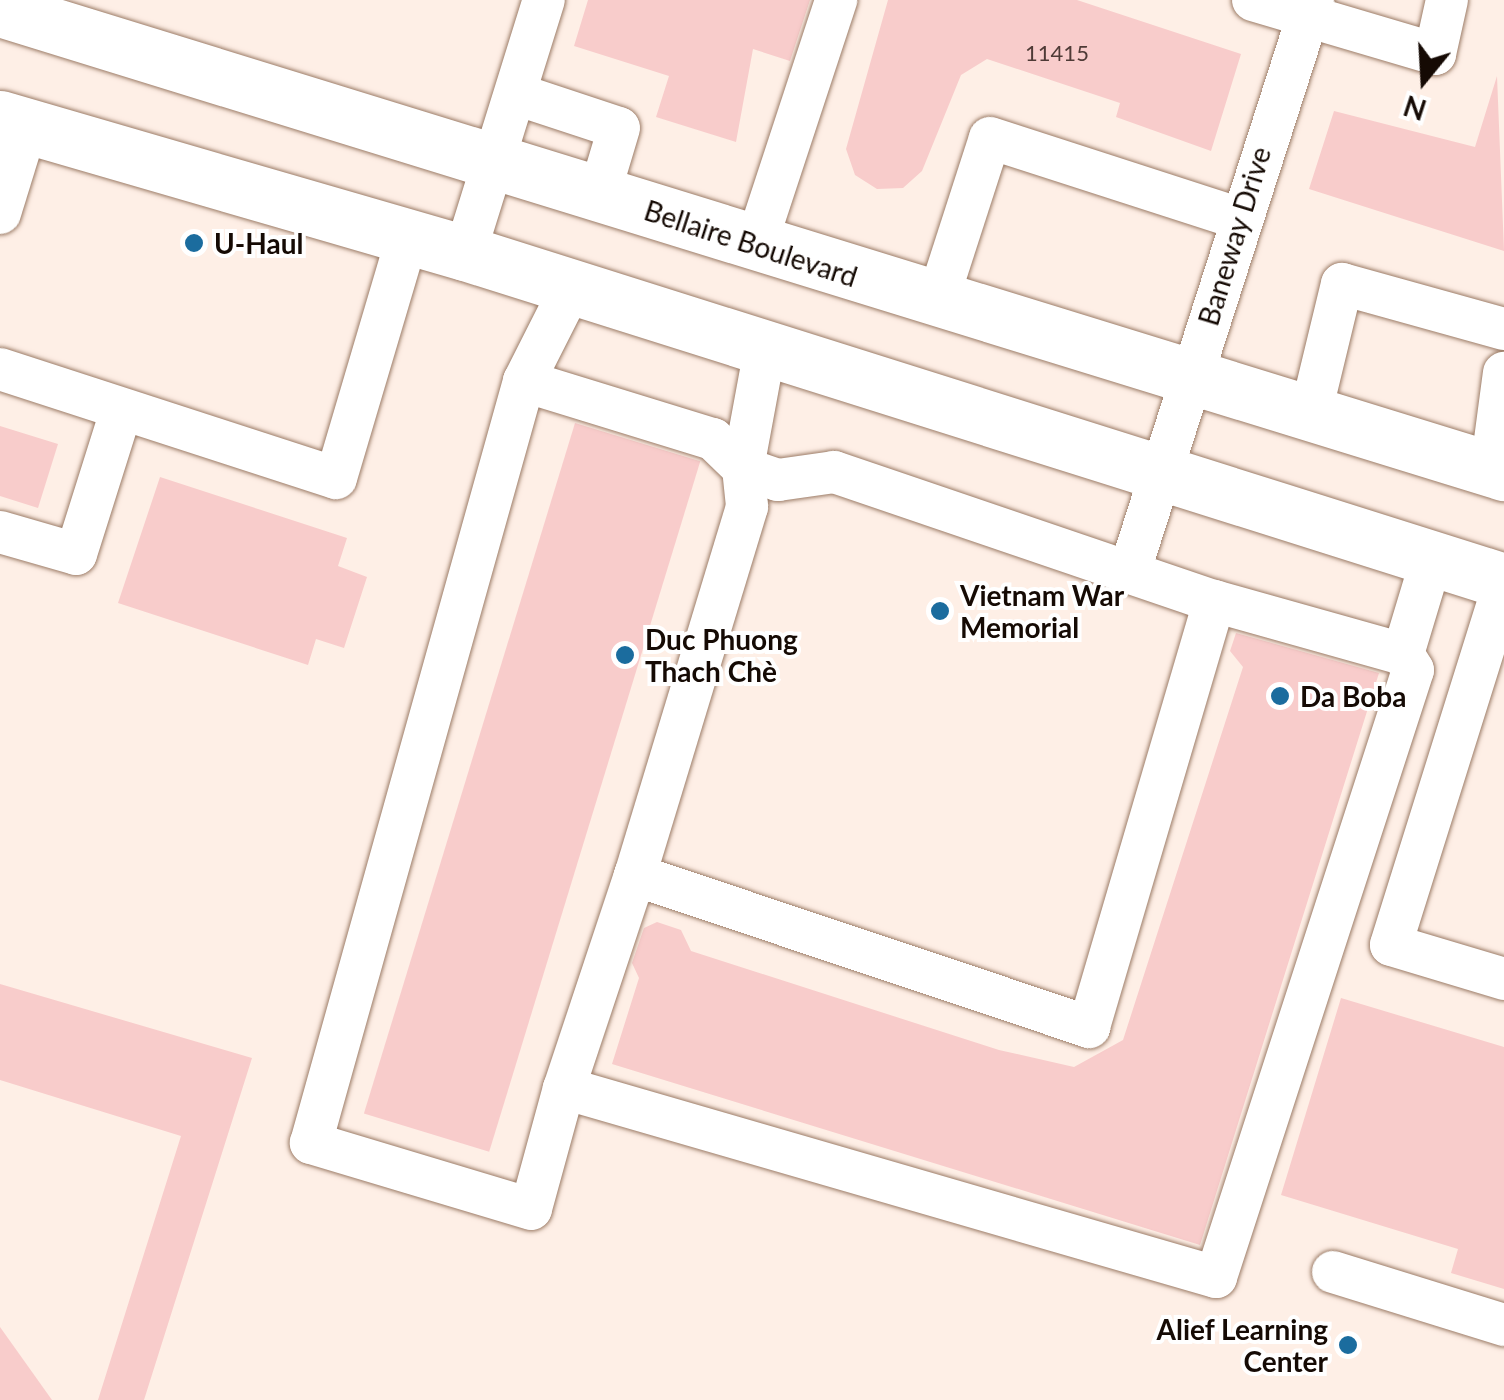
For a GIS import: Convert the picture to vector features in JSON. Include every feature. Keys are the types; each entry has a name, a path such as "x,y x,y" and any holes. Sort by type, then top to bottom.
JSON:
{"main road":[{"name":"Bellaire Boulevard","path":"0,9 1190,381 1498,471"},
{"path":"13,121 465,254 1504,582"}],"street":[{"path":"465,254 544,0"},
{"path":"756,244 836,0"},
{"path":"1254,0 1309,8 1435,54 1448,0"},
{"name":"Baneway Drive","path":"1130,573 1163,474 1237,218 1309,8"},
{"path":"516,94 619,128 599,195"},
{"path":"0,213 13,121"},
{"path":"937,302 990,138 1237,218"},
{"path":"0,369 336,478 407,238"},
{"path":"1310,416 1342,284 1504,329"},
{"path":"571,288 524,381 311,1142 531,1209 564,1088 635,875 747,507 743,468 765,349"},
{"path":"1498,471 1504,373"},
{"path":"524,381 713,439 743,468 778,480 834,472 1214,601 1403,654 1412,670 1216,1276 564,1088"},
{"path":"0,532 76,554 121,411"},
{"path":"1403,654 1432,558"},
{"path":"1491,975 1391,945 1488,690 1504,582"},
{"path":"635,875 1089,1027 1214,601"},
{"path":"1333,1272 1504,1325"}],"building":[{"path":"588,0 810,0 790,61 753,49 736,142 656,117 669,76 574,46"},
{"path":"888,0 1077,0 1241,54 1211,151 1116,117 1120,103 987,59 961,75 922,171 903,188 877,189 855,175 846,149"},
{"path":"1497,76 1504,251 1309,189 1334,111 1475,147"},
{"path":"575,423 700,461 489,1152 364,1113"},
{"path":"0,426 58,444 38,508 0,496"},
{"path":"160,477 347,538 338,566 367,577 344,648 316,639 308,665 118,603"},
{"path":"1236,633 1379,673 1200,1245 612,1064 639,978 632,963 644,928 657,922 681,930 691,951 999,1050 1074,1067 1123,1040 1243,667 1230,651"},
{"path":"0,984 252,1058 144,1400 98,1400 181,1136 0,1080"},
{"path":"1341,998 1504,1047 1504,1289 1451,1273 1458,1249 1281,1195"},
{"path":"0,1327 52,1400 0,1400"}],"place":[{"name":"U-Haul","path":"194,243"},
{"name":"Vietnam War Memorial","path":"940,611"},
{"name":"Duc Phuong Thach Chè","path":"625,655"},
{"name":"Da Boba","path":"1280,696"},
{"name":"Alief Learning Center","path":"1348,1345"}]}
